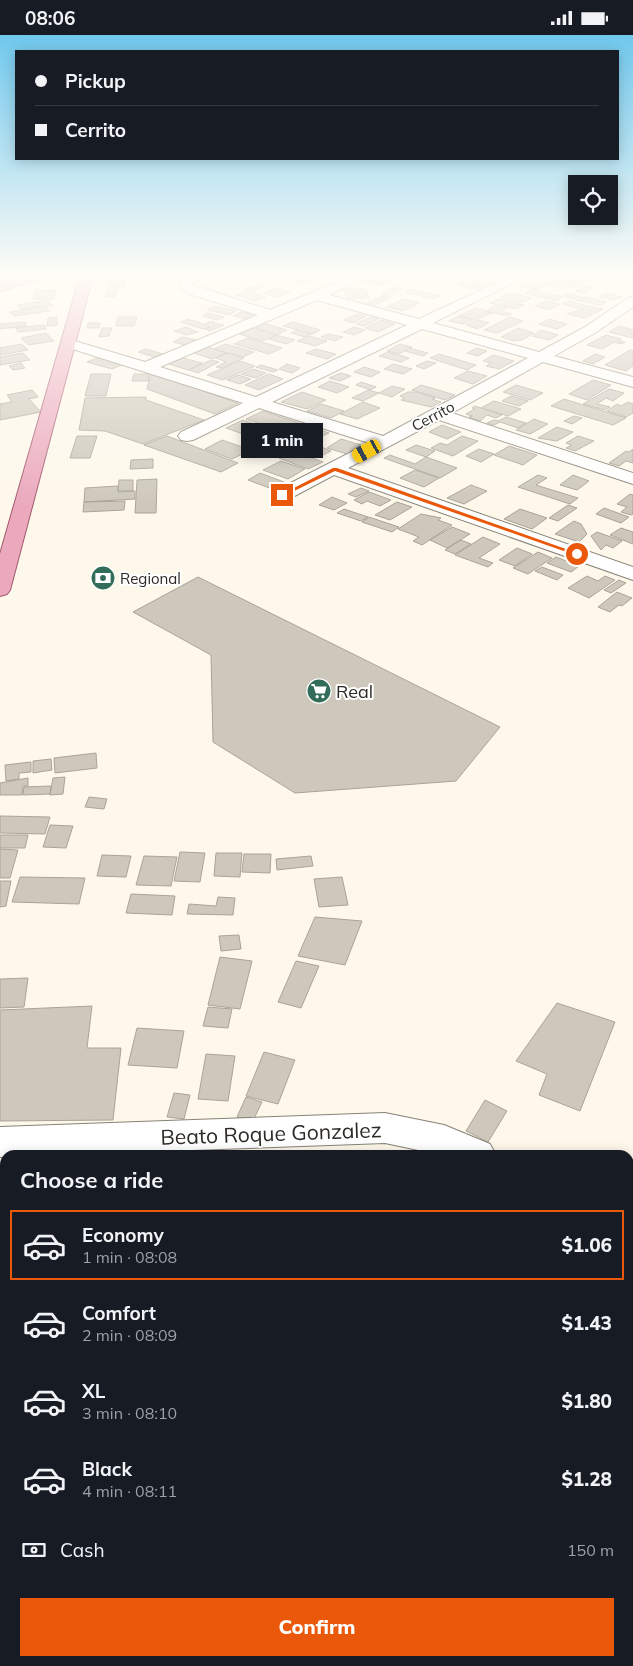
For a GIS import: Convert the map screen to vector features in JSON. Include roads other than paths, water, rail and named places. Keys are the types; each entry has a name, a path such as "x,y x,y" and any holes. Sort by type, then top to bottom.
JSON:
{"main road":[{"path":"0,590 65,352"}],"street":[{"path":"98,352 384,443"},
{"path":"147,367 183,352"},
{"path":"187,437 363,352"},
{"path":"518,352 633,382"},
{"name":"Cerrito","path":"282,495 438,415 550,352"},
{"path":"438,415 633,479"},
{"path":"335,469 633,574"},
{"name":"Beato Roque Gonzalez","path":"0,1142 385,1128 444,1140 467,1150"}],"place":[{"name":"Regional","path":"103,578"},
{"name":"Real","path":"319,691"}]}
